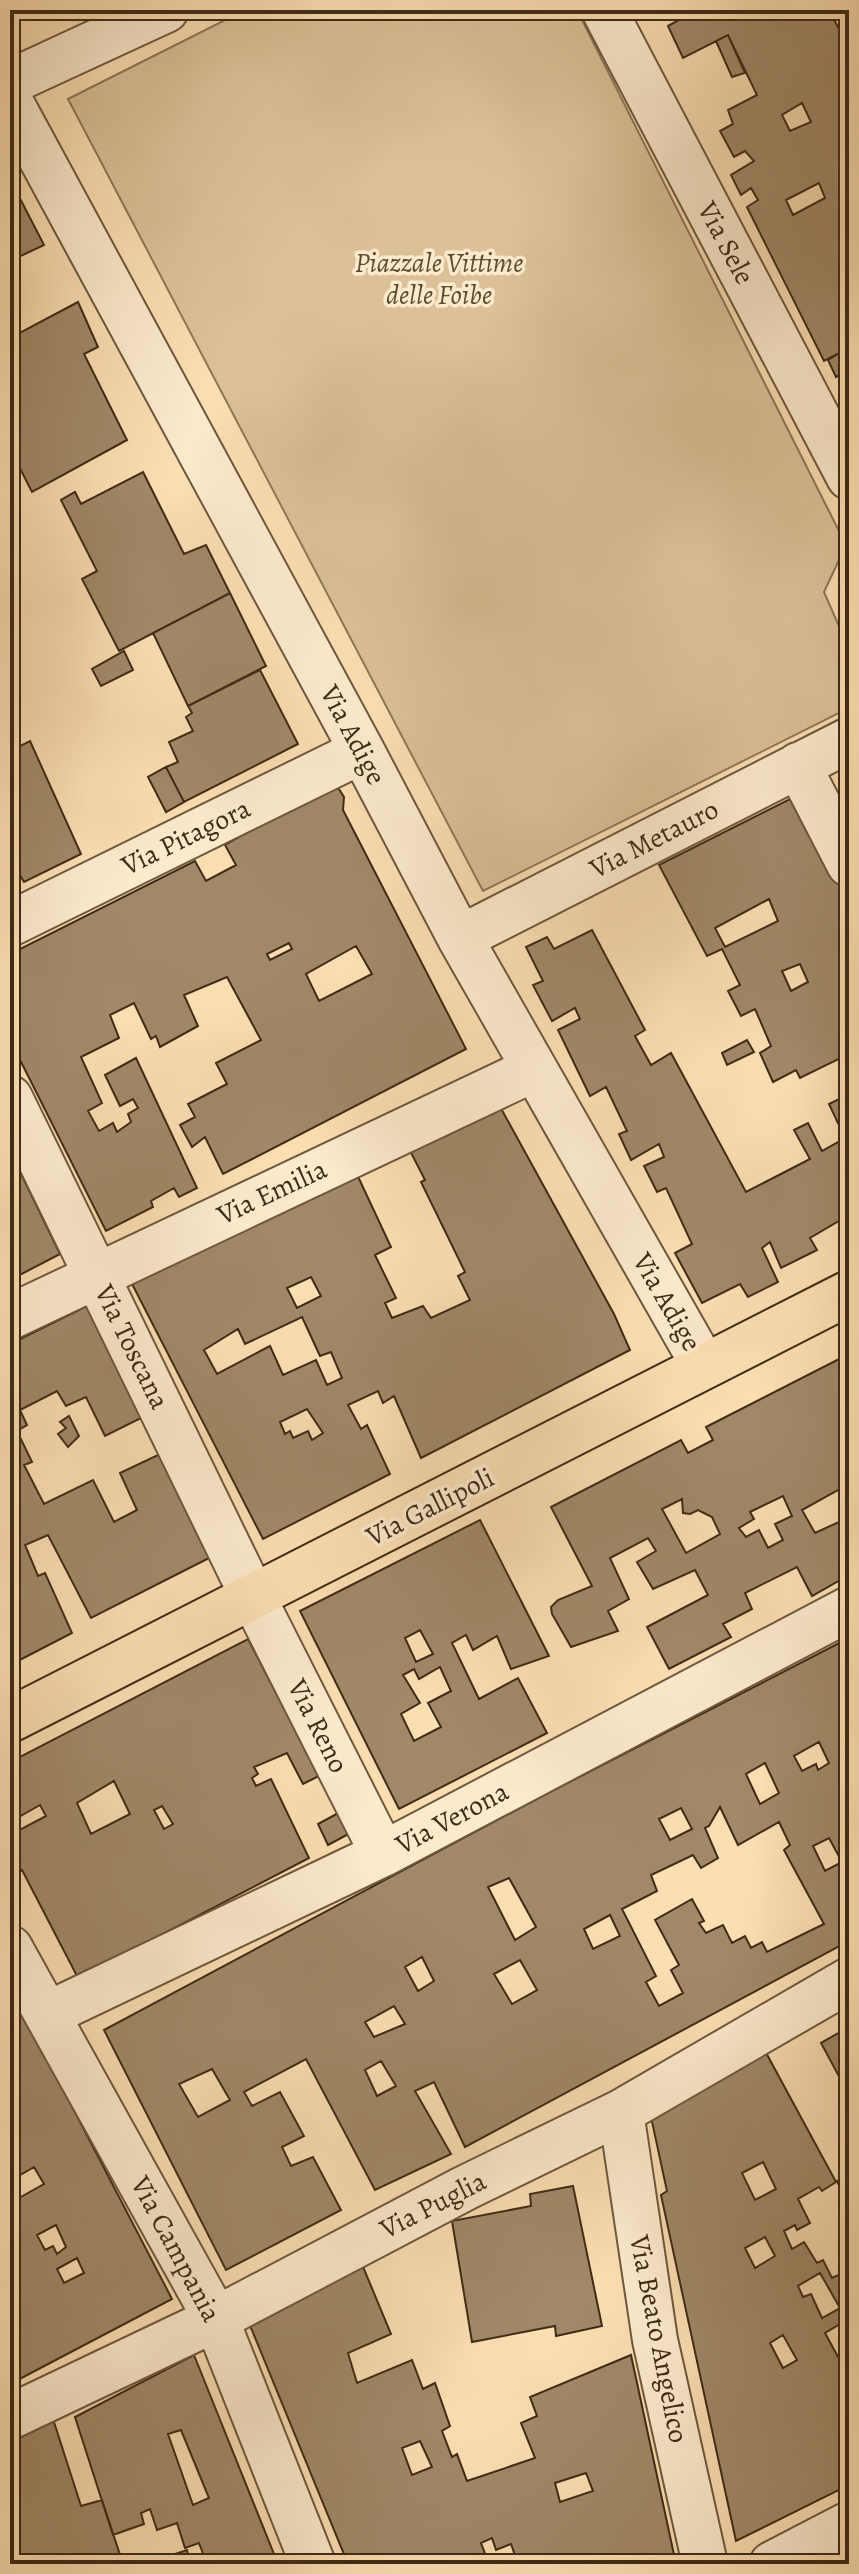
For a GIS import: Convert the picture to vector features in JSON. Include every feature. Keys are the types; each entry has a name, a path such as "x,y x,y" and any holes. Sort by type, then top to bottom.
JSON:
{"main road":[{"name":"Via Gallipoli","path":"10,1720 849,1293"}],"street":[{"path":"10,82 166,10"},
{"name":"Via Sele","path":"604,10 849,477"},
{"name":"Via Adige","path":"10,101 460,938 704,1366"},
{"name":"Via Metauro","path":"460,938 849,740"},
{"name":"Via Pitagora","path":"10,924 362,751"},
{"path":"798,765 849,864"},
{"name":"Via Emilia","path":"10,1317 534,1069"},
{"name":"Via Toscana","path":"10,1098 253,1597"},
{"name":"Via Reno","path":"253,1597 383,1854"},
{"name":"Via Verona","path":"48,2014 383,1854 849,1609"},
{"name":"Via Campania","path":"10,1948 216,2319 313,2564"},
{"name":"Via Puglia","path":"10,2417 216,2319 465,2188 621,2112 849,1980"},
{"name":"Via Beato Angelico","path":"621,2112 655,2340 705,2564"},
{"path":"772,2564 849,2524"}],"green space":[{"name":"Piazzale Vittime delle Foibe","path":"245,10 577,10 846,545 824,592 849,649 849,708 483,891 68,99"}],"building":[{"path":"697,10 829,10 849,48 849,348 824,361 747,207 758,200 751,188 741,195 731,175 754,161 745,151 734,157 720,131 733,124 728,110 757,95 728,35 683,58 668,26","holes":["802,103 811,122 790,131 782,115","819,183 825,198 793,215 786,200"]},
{"path":"728,35 745,73 732,77 716,41"},
{"path":"10,179 44,245 10,261"},
{"path":"78,302 98,347 84,354 127,440 32,492 10,449 10,338"},
{"path":"848,348 849,370 836,377 828,360"},
{"path":"143,472 184,554 206,545 230,593 119,651 82,579 97,571 61,500 75,492 81,504"},
{"path":"230,593 266,666 188,706 153,633"},
{"path":"124,651 133,670 101,686 92,669"},
{"path":"260,670 298,744 184,802 166,767 178,762 169,742 193,731 186,717 192,713 188,706"},
{"path":"30,741 81,854 24,882 14,865 10,867 10,751"},
{"path":"166,767 184,802 166,812 148,777"},
{"path":"330,785 339,789 344,797 343,810 466,1049 223,1174 205,1137 192,1147 180,1125 195,1117 188,1104 227,1084 216,1063 261,1040 227,977 184,995 198,1026 160,1047 156,1036 151,1039 134,1003 110,1015 119,1038 81,1057 102,1103 88,1111 99,1131 113,1123 117,1132 131,1122 128,1114 138,1108 133,1099 120,1106 105,1075 136,1058 197,1188 179,1197 174,1188 151,1201 153,1207 106,1231 10,1040 10,954 195,861 206,881 236,865 225,845","holes":["289,943 292,949 270,960 267,954","356,946 372,974 319,1001 306,974"]},
{"path":"806,791 849,881 849,1054 800,1078 796,1070 773,1082 760,1053 771,1046 755,1009 741,1016 728,991 740,985 722,949 707,956 659,865","holes":["769,899 778,921 725,947 715,928","800,964 808,982 791,991 782,971"]},
{"path":"592,930 645,1030 635,1036 651,1065 671,1053 746,1192 810,1159 794,1130 808,1123 822,1151 845,1138 829,1104 849,1094 849,1230 844,1218 810,1238 817,1250 781,1268 770,1242 762,1248 778,1282 748,1297 740,1284 702,1303 675,1253 692,1244 666,1188 657,1192 644,1166 664,1157 659,1144 631,1160 619,1134 627,1131 606,1087 590,1096 558,1030 580,1019 575,1008 552,1021 533,985 543,981 526,947 547,937 554,949"},
{"path":"747,1040 754,1052 727,1065 722,1053"},
{"path":"492,1092 614,1314 630,1350 421,1458 394,1396 383,1403 378,1391 348,1405 361,1429 367,1425 390,1474 263,1539 130,1280 355,1170 391,1247 375,1255 396,1298 385,1303 392,1318 423,1306 431,1318 470,1300 458,1276 465,1272 421,1182 425,1180 404,1139","holes":["311,1277 321,1296 297,1308 287,1288","302,1317 320,1356 331,1352 342,1378 327,1385 316,1360 283,1375 270,1346 217,1374 204,1350 238,1329 245,1344","307,1409 323,1433 312,1440 308,1431 293,1438 290,1431 285,1434 280,1422"]},
{"path":"13,1157 60,1254 10,1280 10,1159"},
{"path":"89,1305 143,1417 105,1436 86,1397 66,1406 57,1391 20,1410 27,1425 17,1431 32,1462 24,1465 44,1504 93,1480 114,1522 137,1510 120,1473 160,1454 217,1554 91,1618 48,1535 25,1545 38,1576 45,1573 72,1633 10,1665 10,1344"},
{"path":"849,1354 849,1446 842,1450 849,1464 849,1484 802,1510 815,1533 841,1521 849,1537 849,1575 812,1596 797,1567 745,1593 752,1609 723,1624 731,1637 669,1669 647,1627 708,1595 695,1570 653,1589 637,1562 656,1551 648,1538 610,1558 629,1599 608,1611 618,1631 571,1647 551,1607 558,1600 592,1586 551,1507 681,1440 688,1453 713,1440 706,1427","holes":["783,1496 792,1516 775,1524 783,1540 768,1548 759,1530 746,1537 739,1528 754,1519 750,1512","682,1499 683,1513 698,1510 712,1517 720,1534 686,1553 662,1509"]},
{"path":"69,1416 79,1436 68,1447 58,1434 66,1428 60,1422"},
{"path":"480,1520 549,1656 511,1669 497,1636 473,1650 466,1635 452,1643 479,1699 518,1678 547,1733 399,1809 300,1611","holes":["420,1630 433,1654 416,1662 405,1638","440,1667 451,1691 428,1703 441,1727 414,1741 401,1714 420,1703 403,1675 414,1669 419,1679"]},
{"path":"849,1638 849,1941 465,2147 434,2082 415,2091 451,2154 375,2190 306,2059 244,2092 252,2106 280,2092 304,2136 282,2147 291,2166 313,2157 341,2210 226,2270 104,2030 546,1794","holes":["819,1742 829,1763 818,1770 816,1764 802,1771 794,1756","765,1763 779,1793 760,1804 746,1774","720,1807 738,1845 779,1822 790,1845 784,1850 824,1924 767,1952 762,1942 751,1948 745,1936 732,1943 723,1925 706,1933 699,1923 704,1921 692,1899 655,1920 679,1965 671,1970 683,1993 659,2006 646,1982 656,1976 622,1909 657,1891 651,1875 693,1855 701,1868 718,1858 705,1828","681,1808 692,1829 670,1840 659,1819","829,1838 842,1862 825,1871 813,1846","509,1878 536,1927 515,1940 488,1887","610,1915 620,1936 593,1949 584,1929","422,1957 434,1981 418,1991 405,1967","520,1960 537,1990 512,2004 494,1974","394,2006 405,2024 374,2037 365,2022","381,2061 396,2086 377,2096 365,2070","212,2069 230,2100 198,2117 179,2084"]},
{"path":"248,1639 283,1706 289,1702 325,1773 303,1784 287,1753 254,1767 258,1774 252,1778 256,1786 271,1779 309,1858 78,1978 22,1870 10,1877 10,1835 46,1816 40,1805 10,1822 10,1762","holes":["114,1781 130,1814 91,1834 77,1803","162,1806 173,1824 164,1829 154,1810"]},
{"path":"344,1810 354,1831 328,1845 318,1824"},
{"path":"10,1987 172,2299 10,2384 10,2203 44,2184 34,2167 10,2181","holes":["56,2225 66,2247 57,2254 53,2246 45,2250 37,2235","77,2258 84,2273 64,2283 57,2269"]},
{"path":"849,2027 849,2095 821,2043"},
{"path":"764,2049 836,2182 822,2191 819,2187 798,2199 810,2223 797,2230 795,2225 784,2231 792,2249 804,2242 817,2263 823,2260 832,2278 849,2270 849,2324 847,2320 825,2333 849,2377 849,2485 736,2541 661,2195 667,2191 651,2117","holes":["763,2162 776,2189 755,2200 742,2173","765,2237 775,2256 755,2268 745,2248","820,2273 840,2308 822,2318 811,2294 803,2297 798,2286","783,2335 797,2360 783,2368 770,2343"]},
{"path":"849,2175 849,2208 837,2181"},
{"path":"573,2186 602,2326 556,2336 555,2326 472,2342 452,2221 531,2206 530,2194"},
{"path":"361,2262 391,2334 348,2353 357,2383 412,2360 423,2389 435,2383 450,2426 442,2431 452,2457 457,2454 467,2481 535,2458 521,2423 537,2416 530,2397 631,2355 676,2564 510,2564 517,2561 511,2544 496,2550 492,2538 481,2543 489,2564 348,2564 249,2323","holes":["420,2441 432,2467 412,2475 402,2448","586,2473 593,2491 560,2502 555,2483"]},
{"path":"194,2355 278,2564 207,2564 199,2543 185,2548 177,2523 157,2530 150,2509 141,2513 144,2524 113,2535 75,2417","holes":["181,2430 209,2498 193,2505 168,2434"]},
{"path":"53,2419 81,2506 102,2500 123,2564 10,2564 10,2441"},
{"path":"187,2550 190,2564 171,2564 169,2556"}]}
